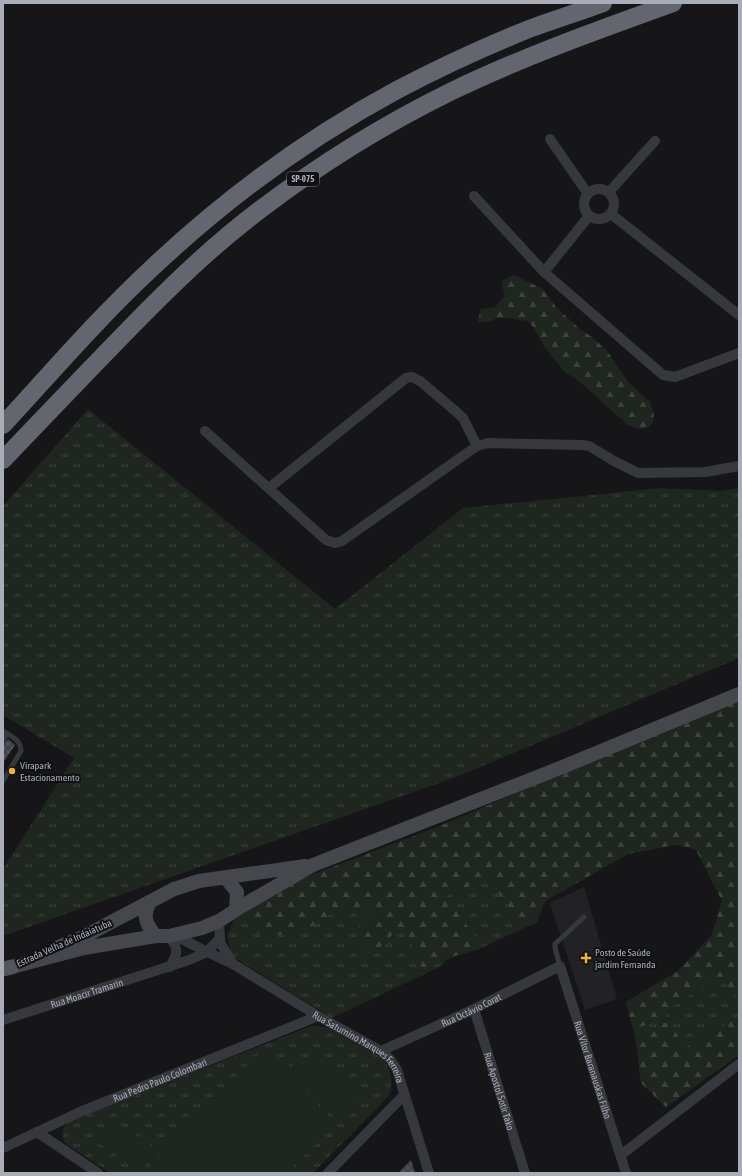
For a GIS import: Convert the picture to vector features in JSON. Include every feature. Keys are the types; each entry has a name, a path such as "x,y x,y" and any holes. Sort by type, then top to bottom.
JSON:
{"highway":[{"name":"SP-075","path":"3,425 87,334 152,267 205,221 278,164 328,131 398,90 491,45 530,29 603,3"},
{"name":"SP-075","path":"3,460 89,369 193,265 260,210 306,176 396,121 449,92 553,48 673,3"}],"main road":[{"path":"313,865 553,771 739,694"},
{"name":"Estrada Velha de Indaiatuba","path":"7,968 83,937 174,889 199,881 313,865"},
{"name":"Estrada Velha de Indaiatuba","path":"7,968 84,948 190,932 219,921 236,909 313,865"},
{"path":"226,877 237,892 236,909"},
{"path":"150,902 146,909 146,920 148,927 166,935"}],"street":[{"path":"550,139 588,194"},
{"path":"609,192 655,141"},
{"path":"596,189 609,192 615,205 611,214 608,217 598,219 590,216 584,208 585,198 588,194 596,189"},
{"path":"474,196 544,272 663,376 675,377 682,375 739,353"},
{"path":"611,214 739,314"},
{"path":"544,272 590,216"},
{"path":"269,488 406,378 412,377 425,385 463,418 477,446"},
{"path":"205,431 326,540 335,543 342,541 477,446 488,443 589,446 638,473 705,472 739,466"},
{"path":"207,952 220,938 219,921"},
{"path":"166,935 175,943 177,949 175,958 170,968"},
{"name":"Rua Saturnino Marques Ferreira","path":"166,935 233,964 318,1016 381,1051 390,1059 397,1070 428,1173"},
{"name":"Rua Saturnino Marques Ferreira","path":"220,938 221,944 233,964"},
{"name":"Rua Moacir Tramarin","path":"3,1020 170,968 207,952"},
{"name":"Rua Octávio Corat","path":"381,1051 474,1009 560,966"},
{"name":"Rua Vítor Baranauskas Filho","path":"560,966 626,1173"},
{"name":"Rua Apostol Sotir Tako","path":"474,1009 525,1173"},
{"name":"Rua Pedro Paulo Colombari","path":"4,1146 80,1112 318,1016"},
{"path":"621,1155 739,1064"},
{"path":"328,1173 404,1095"},
{"path":"37,1132 98,1173"}],"lane":[{"path":"3,740 5,732 16,739 21,747 21,751 3,781"},
{"path":"560,966 555,944 584,917"}],"shaded area":[{"name":"Posto de Saúde jardim Fernanda","path":"584,887 617,999 585,1010 550,903"}],"green space":[{"path":"514,275 543,289 556,307 607,351 629,383 650,402 654,415 653,422 650,427 640,429 628,425 581,383 564,371 545,348 534,328 528,321 496,318 492,321 477,323 481,309 495,307 505,296 501,281"},
{"path":"88,409 335,609 463,508 661,488 720,491 739,488 739,658 459,776 3,936 3,869 74,758 3,715 3,506"},
{"path":"739,698 739,1055 666,1107 641,1083 635,1036 626,1002 678,971 712,935 722,901 695,837 628,854 545,901 537,922 477,950 445,959 443,965 332,1018 232,956 227,935 235,918 293,882 435,828"},
{"path":"739,698 739,999 718,976 665,1012 666,1018 637,1028 632,1026 626,1002 678,971 712,935 722,901 696,850 675,845 628,854 545,901 537,922 517,918 488,879 446,896 481,945 423,970 404,927 394,933 376,952 366,953 358,937 359,926 373,918 371,912 355,914 349,907 329,915 315,925 287,935 260,935 252,926 251,913 256,905 293,882 435,828"},
{"path":"739,1017 739,1054 666,1107 641,1083 635,1036 669,1021 685,1048"},
{"path":"311,1026 329,1028 380,1057 387,1065 391,1076 391,1087 388,1097 313,1173 110,1173 66,1144 64,1141 63,1132 65,1126 70,1121"},
{"path":"262,1050 336,1123 287,1173 157,1173 149,1165"},
{"path":"317,1051 359,1092 337,1116 292,1066"},
{"path":"120,1125 158,1150 140,1170 99,1143"}],"building":[{"path":"8,739 15,745 3,763 3,744"},
{"path":"411,1160 415,1173 398,1173"}],"place":[{"name":"Virapark Estacionamento","path":"12,771"},
{"name":"Posto de Saúde jardim Fernanda","path":"586,958"}]}
